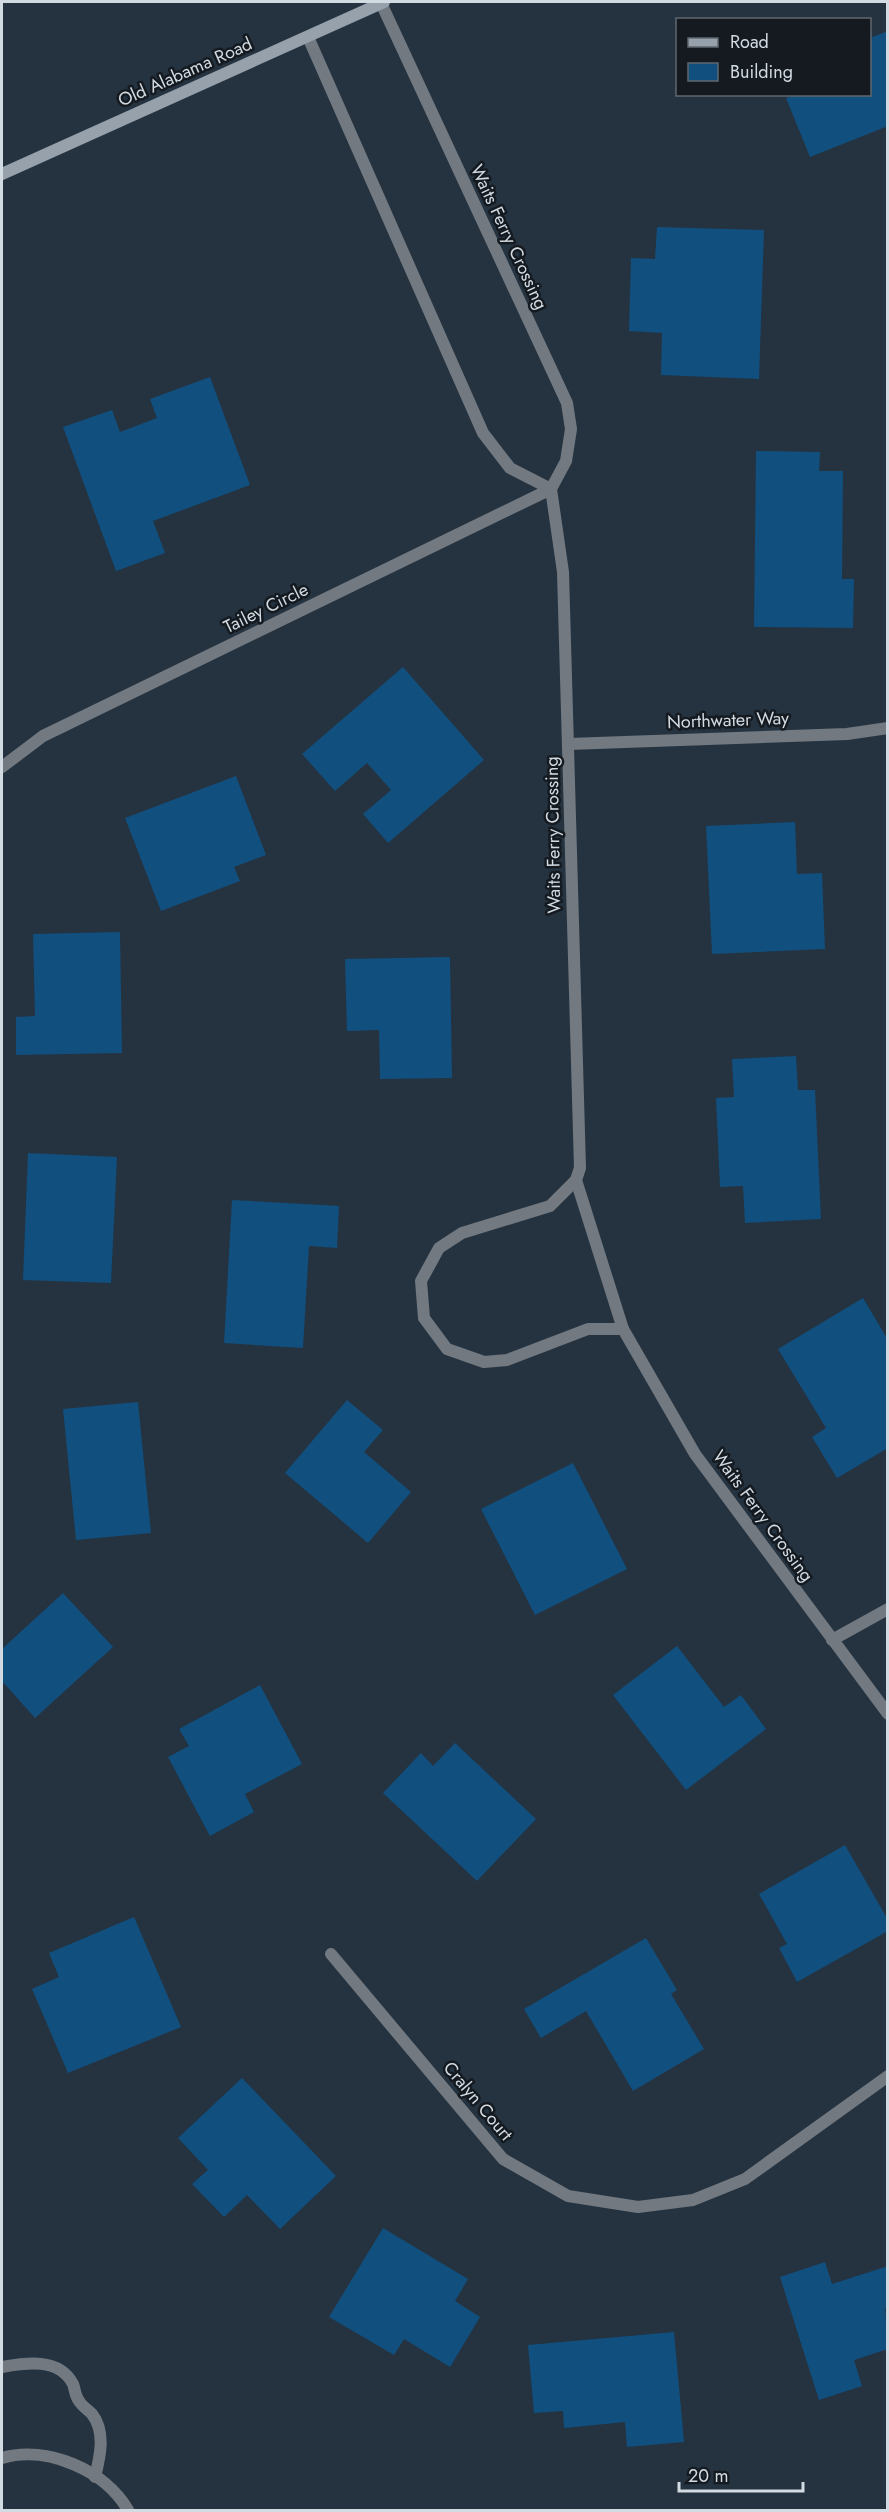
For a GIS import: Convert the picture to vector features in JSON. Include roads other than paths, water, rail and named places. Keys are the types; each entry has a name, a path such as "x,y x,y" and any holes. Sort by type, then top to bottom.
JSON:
{"main road":[{"name":"Old Alabama Road","path":"2,174 382,2"}],"street":[{"name":"Waits Ferry Crossing","path":"382,2 567,403 571,429 566,461 551,489 563,572 580,1168 576,1180 623,1329 695,1454 888,1714"},
{"path":"308,37 483,433 510,468 551,489"},
{"name":"Tailey Circle","path":"2,767 43,736 551,489"},
{"name":"Northwater Way","path":"569,744 847,734 888,728"},
{"path":"576,1180 550,1206 462,1233 439,1248 422,1281 424,1318 447,1349 484,1362 507,1360 588,1329 623,1329"},
{"path":"832,1640 888,1609"},
{"name":"Cralyn Court","path":"331,1954 503,2159 568,2196 638,2207 693,2200 745,2179 888,2076"},
{"path":"2,2367 30,2362 56,2367 72,2382 79,2402 93,2415 99,2429 101,2449 95,2477"},
{"path":"2,2458 33,2455 59,2459 106,2484 128,2511"}]}
